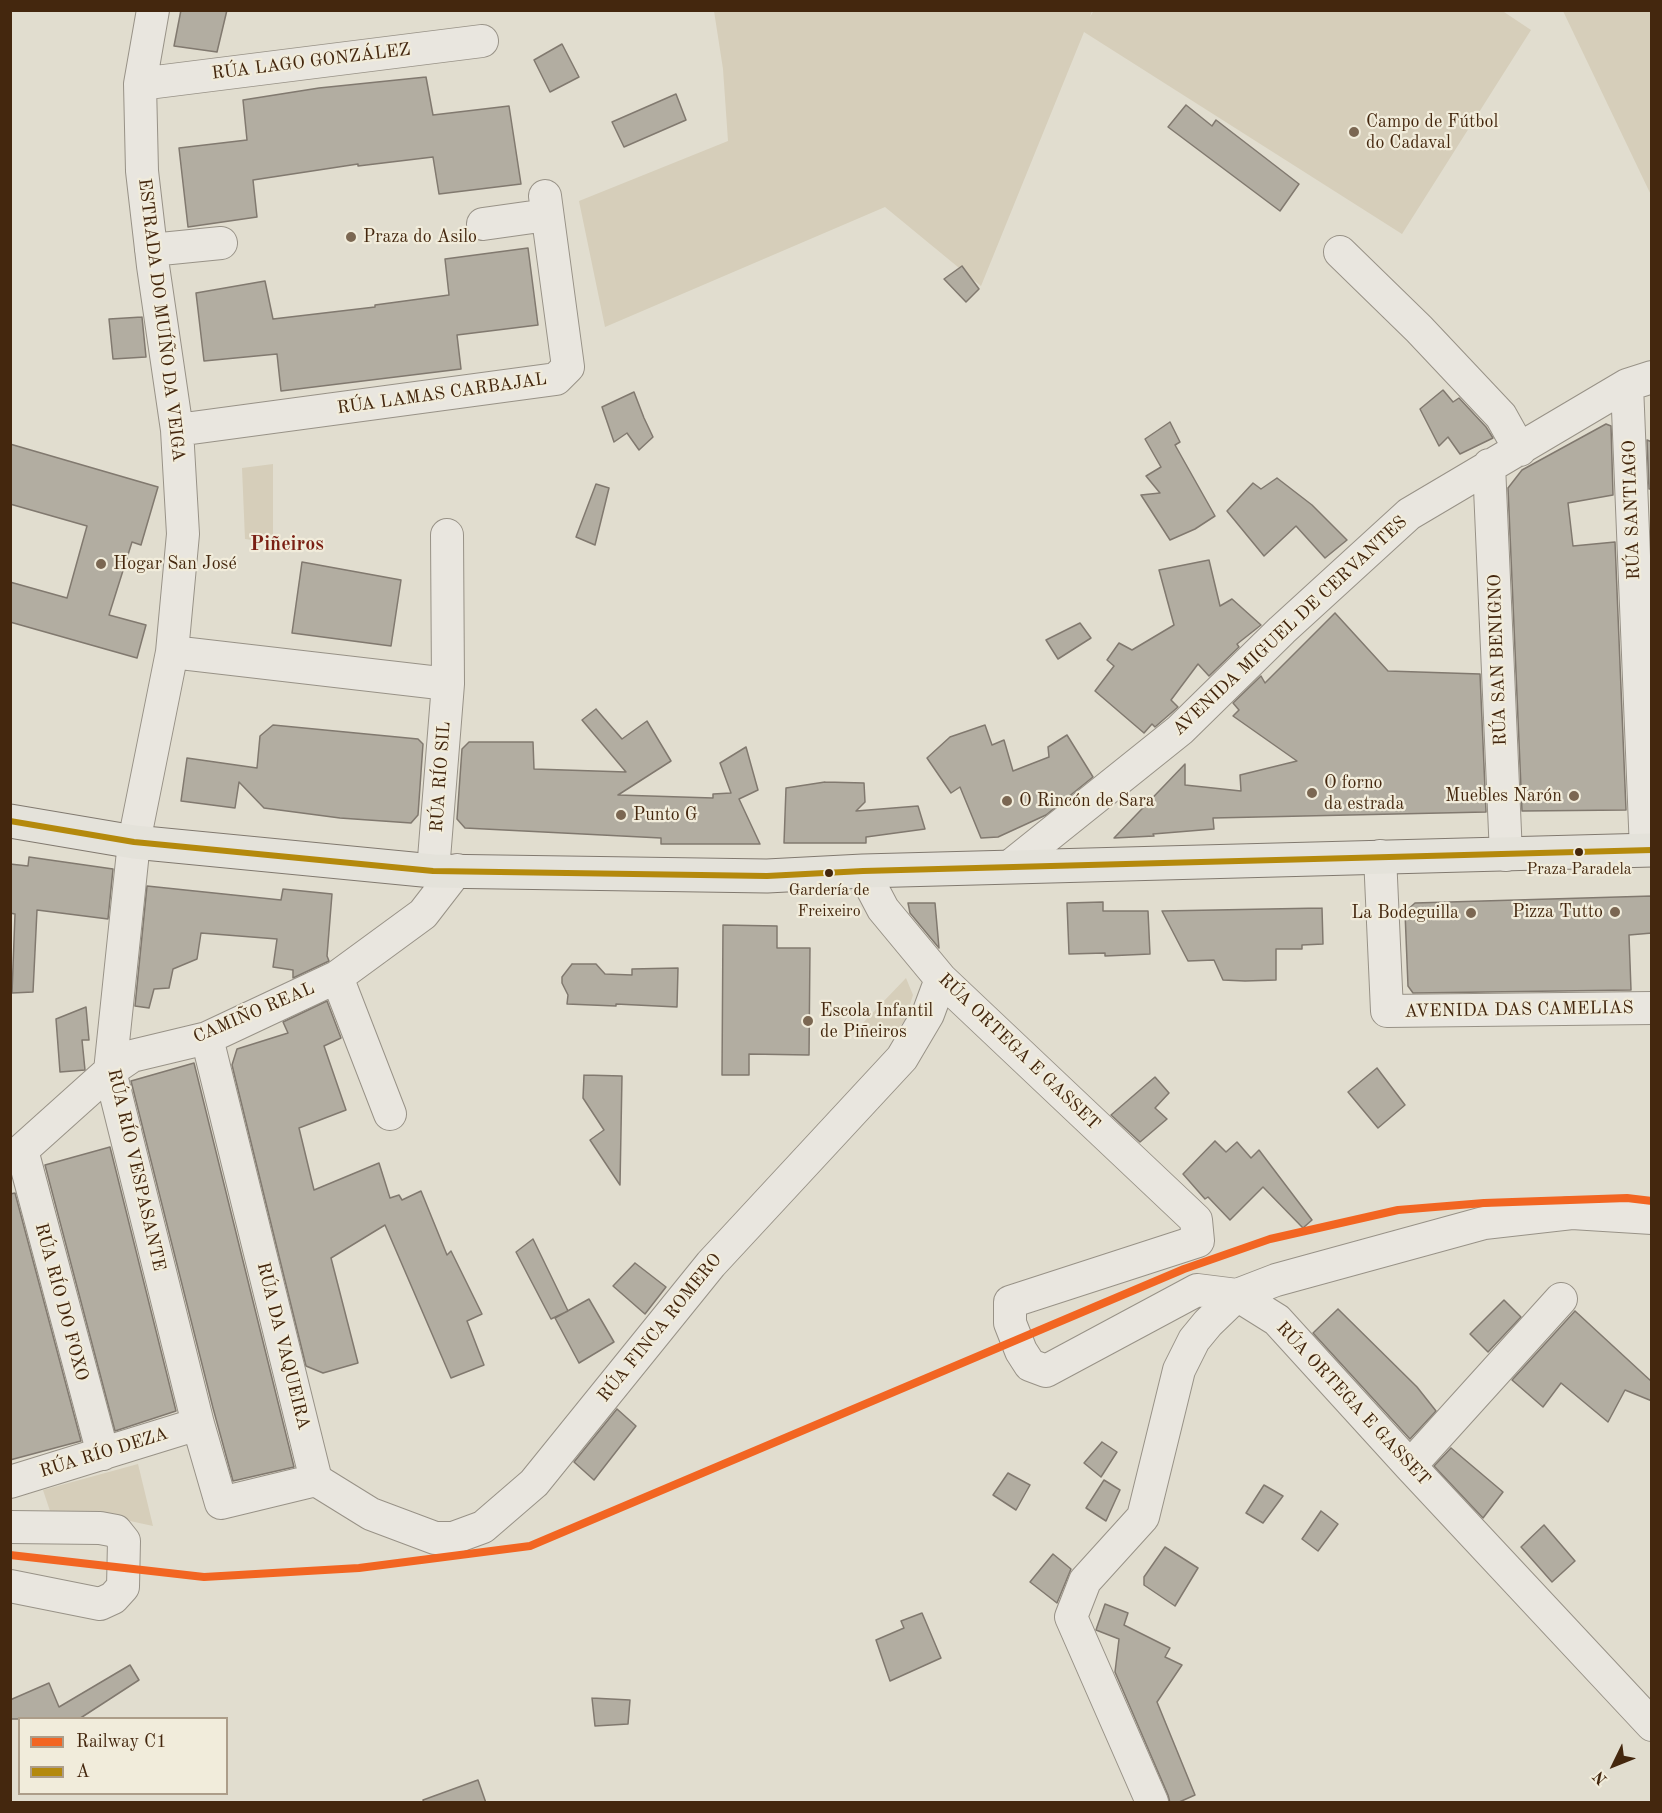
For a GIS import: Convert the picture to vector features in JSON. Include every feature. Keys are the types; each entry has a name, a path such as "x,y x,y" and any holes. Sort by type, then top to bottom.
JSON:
{"main road":[{"path":"10,821 134,842 445,870 767,876 863,871 1649,850"}],"street":[{"name":"ESTRADA DO MUÍÑO DA VEIGA","path":"134,842 172,652 183,534 177,430 142,171 140,84 153,10"},
{"name":"RÚA LAGO GONZÁLEZ","path":"140,84 482,41"},
{"name":"RÚA LAMAS CARBAJAL","path":"177,430 556,378 568,367 546,205 483,224"},
{"path":"152,258 222,250"},
{"path":"1340,252 1419,329 1501,416 1520,450"},
{"name":"AVENIDA MIGUEL DE CERVANTES","path":"1009,867 1180,730 1282,630 1409,514 1489,465 1520,450 1639,381"},
{"name":"RÚA SANTIAGO","path":"1639,381 1649,850"},
{"name":"RÚA SAN BENIGNO","path":"1489,465 1506,855"},
{"name":"RÚA RÍO SIL","path":"445,870 448,684 447,535"},
{"path":"172,652 448,684"},
{"name":"RÚA RÍO VESPASANTE","path":"134,842 110,1071 198,1424"},
{"name":"AVENIDA DAS CAMELIAS","path":"1380,856 1387,1011 1652,1008"},
{"name":"CAMIÑO REAL","path":"16,1154 110,1071 132,1056 207,1038 337,977 423,914 445,870"},
{"name":"RÚA ORTEGA E GASSET","path":"863,871 883,909 941,979 1196,1221 1198,1241 1010,1302 1010,1323 1021,1351 1030,1365 1046,1371 1197,1290 1237,1295 1278,1320 1410,1466 1652,1725"},
{"path":"337,977 390,1114"},
{"name":"RÚA FINCA ROMERO","path":"316,1480 371,1514 435,1538 453,1538 483,1527 534,1483 711,1264 902,1058 928,1014 941,979"},
{"name":"RÚA DA VAQUEIRA","path":"207,1038 316,1480"},
{"name":"RÚA RÍO DO FOXO","path":"16,1154 103,1454"},
{"path":"1152,1803 1071,1617 1085,1581 1143,1517 1179,1370 1194,1340 1237,1295 1276,1280 1484,1223 1572,1213 1652,1218"},
{"path":"1410,1466 1561,1299"},
{"path":"198,1424 221,1503 316,1480"},
{"name":"RÚA RÍO DEZA","path":"11,1482 198,1424"},
{"path":"10,1527 100,1528 116,1531 124,1540 123,1587 113,1599 100,1604 10,1586"}],"shaded area":[{"path":"1094,10 1501,10 1531,30 1402,234 1084,32 981,286 885,207 605,327 579,201 728,141 723,69 714,11 1092,11 1090,17"},
{"path":"1563,11 1651,11 1651,195"},
{"path":"273,464 273,543 245,539 242,468"},
{"path":"906,978 913,995 905,1020 890,1039 879,1029 875,1032 872,1029 867,1033 860,1026"},
{"path":"138,1464 153,1526 107,1516 52,1517 43,1490"}],"building":[{"path":"181,10 227,10 217,52 174,46"},
{"path":"562,44 579,77 550,92 534,60"},
{"path":"426,77 433,115 509,106 521,184 439,194 433,157 358,166 358,164 253,180 257,217 188,227 179,148 247,140 243,100 319,88"},
{"path":"676,94 686,120 624,147 612,122"},
{"path":"1186,105 1212,126 1216,120 1299,184 1280,211 1168,127"},
{"path":"528,248 538,325 457,335 461,369 281,391 277,354 204,361 196,293 265,281 273,319 375,307 375,305 449,295 445,259"},
{"path":"962,266 979,289 966,302 944,279"},
{"path":"142,317 146,357 113,359 109,319"},
{"path":"1443,390 1453,402 1459,398 1493,438 1460,454 1448,437 1439,446 1420,409"},
{"path":"634,392 653,437 639,450 627,433 614,442 602,407"},
{"path":"1170,422 1180,442 1175,445 1215,516 1195,529 1170,540 1141,495 1160,493 1146,476 1161,467 1145,439"},
{"path":"1606,424 1611,426 1613,495 1568,503 1573,546 1615,542 1626,810 1522,811 1508,488 1522,470"},
{"path":"1647,440 1652,442 1652,489 1649,489"},
{"name":"Hogar San José","path":"10,444 158,487 141,545 132,542 109,615 146,625 137,658 10,622 10,582 67,598 87,526 10,504"},
{"path":"1277,478 1312,505 1347,540 1325,558 1296,526 1264,556 1227,511 1253,483 1261,489"},
{"path":"596,484 609,488 595,545 576,537"},
{"path":"1209,560 1220,606 1232,599 1261,625 1237,644 1239,647 1209,676 1198,664 1171,700 1178,707 1155,727 1152,724 1144,733 1095,691 1114,666 1107,660 1119,643 1132,650 1174,625 1159,570"},
{"path":"302,562 401,580 391,646 292,633"},
{"path":"1335,613 1388,671 1480,674 1486,812 1213,818 1214,829 1114,838 1185,764 1185,785 1241,791 1240,775 1297,761 1233,716 1239,710 1233,703 1261,676 1265,683"},
{"path":"1080,623 1091,638 1058,659 1046,640"},
{"path":"596,709 622,739 647,721 671,761 618,795 713,798 713,794 731,793 720,763 746,747 758,790 739,799 760,844 661,844 661,838 465,828 457,819 462,749 469,742 533,742 534,769 626,772 582,720"},
{"path":"273,725 418,739 423,744 418,815 411,823 340,818 264,808 239,782 235,808 181,801 187,758 257,768 260,736"},
{"path":"985,725 992,745 1004,740 1013,771 1049,757 1048,747 1067,735 1093,777 1046,815 998,837 981,838 960,787 951,793 927,758 950,737"},
{"path":"825,782 864,783 865,802 856,811 918,806 925,829 866,837 866,843 784,843 786,788"},
{"path":"29,857 113,869 108,919 37,910 33,992 12,993 15,914 10,913 10,864 28,866"},
{"path":"147,886 281,900 283,889 332,894 327,956 329,961 293,978 293,970 273,967 277,939 201,933 197,959 173,969 169,988 154,989 149,1008 135,1006"},
{"path":"1652,896 1652,933 1629,935 1631,990 1413,993 1408,986 1405,912 1415,903"},
{"path":"1103,902 1103,911 1148,911 1150,954 1105,956 1105,953 1069,954 1067,903"},
{"path":"908,903 935,903 939,948 910,913"},
{"path":"1322,908 1323,944 1302,945 1302,949 1276,949 1276,980 1245,981 1223,980 1214,960 1188,961 1162,911"},
{"path":"723,925 777,926 777,948 810,948 809,1055 749,1054 749,1075 722,1075"},
{"path":"572,964 596,964 605,974 632,975 632,969 678,968 677,1007 567,1004 568,995 562,983 562,977"},
{"path":"327,1001 341,1038 324,1046 346,1110 299,1128 314,1190 379,1163 390,1198 399,1195 402,1200 421,1191 447,1255 451,1251 482,1314 467,1321 484,1365 451,1378 385,1225 331,1258 358,1363 323,1373 306,1366 232,1065 237,1049 288,1033 283,1022"},
{"path":"86,1007 89,1040 82,1040 85,1070 60,1072 56,1019"},
{"path":"194,1063 294,1467 233,1481 131,1081"},
{"path":"1377,1068 1405,1105 1378,1128 1348,1092"},
{"path":"584,1075 622,1076 620,1185 590,1140 604,1130 583,1098"},
{"path":"1155,1077 1169,1093 1155,1108 1167,1119 1140,1142 1111,1115"},
{"path":"1215,1141 1226,1152 1237,1142 1251,1158 1259,1150 1312,1220 1303,1228 1263,1187 1230,1220 1208,1197 1205,1199 1183,1174"},
{"path":"110,1147 176,1411 115,1431 45,1165"},
{"path":"15,1193 81,1441 10,1460 10,1194"},
{"path":"533,1239 568,1311 551,1319 516,1252"},
{"path":"635,1263 666,1287 645,1314 613,1286"},
{"path":"589,1299 614,1342 579,1363 555,1318"},
{"path":"1504,1300 1521,1317 1488,1352 1470,1334"},
{"path":"1338,1309 1417,1387 1436,1411 1410,1439 1313,1333"},
{"path":"1575,1311 1652,1382 1652,1401 1625,1390 1608,1422 1561,1383 1543,1407 1512,1380"},
{"path":"617,1409 636,1426 594,1480 574,1462"},
{"path":"1102,1442 1117,1452 1101,1477 1084,1463"},
{"path":"1451,1448 1503,1492 1483,1518 1434,1466"},
{"path":"1008,1473 1030,1485 1016,1510 993,1495"},
{"path":"1104,1480 1120,1490 1106,1521 1086,1508"},
{"path":"1264,1485 1283,1496 1263,1523 1246,1513"},
{"path":"1321,1511 1338,1524 1318,1551 1302,1539"},
{"path":"1544,1525 1575,1561 1552,1582 1521,1547"},
{"path":"1165,1547 1198,1568 1175,1606 1144,1585 1144,1577"},
{"path":"1053,1554 1071,1569 1057,1603 1030,1582"},
{"path":"1105,1604 1128,1613 1124,1625 1170,1648 1165,1657 1182,1665 1157,1702 1195,1795 1177,1803 1170,1803 1115,1672 1119,1639 1096,1630"},
{"path":"922,1613 941,1658 890,1681 876,1640 904,1628 901,1621"},
{"path":"130,1665 139,1680 82,1717 10,1719 10,1700 49,1683 59,1707"},
{"path":"592,1698 630,1700 628,1724 595,1726"},
{"path":"478,1780 486,1803 424,1803 423,1800"}],"rail line":[{"name":"C1","path":"10,1555 204,1577 359,1568 530,1546 1184,1269 1270,1239 1398,1210 1484,1203 1627,1198 1652,1201"}],"transit line":[{"name":"A","path":"10,821 134,842 433,871 767,876 863,871 1652,850"}],"place":[{"name":"Campo de Fútbol do Cadaval","path":"1354,132"},
{"name":"Praza do Asilo","path":"351,237"},
{"name":"Hogar San José","path":"101,564"},
{"name":"O forno da estrada","path":"1312,793"},
{"name":"Muebles Narón","path":"1574,796"},
{"name":"O Rincón de Sara","path":"1007,801"},
{"name":"Punto G","path":"621,815"},
{"name":"Praza Paradela","path":"1579,852"},
{"name":"Gardería de Freixeiro","path":"829,873"},
{"name":"Pizza Tutto","path":"1615,912"},
{"name":"La Bodeguilla","path":"1471,913"},
{"name":"Escola Infantil de Piñeiros","path":"808,1021"}],"district":[{"name":"Piñeiros","path":"287,545"}]}
